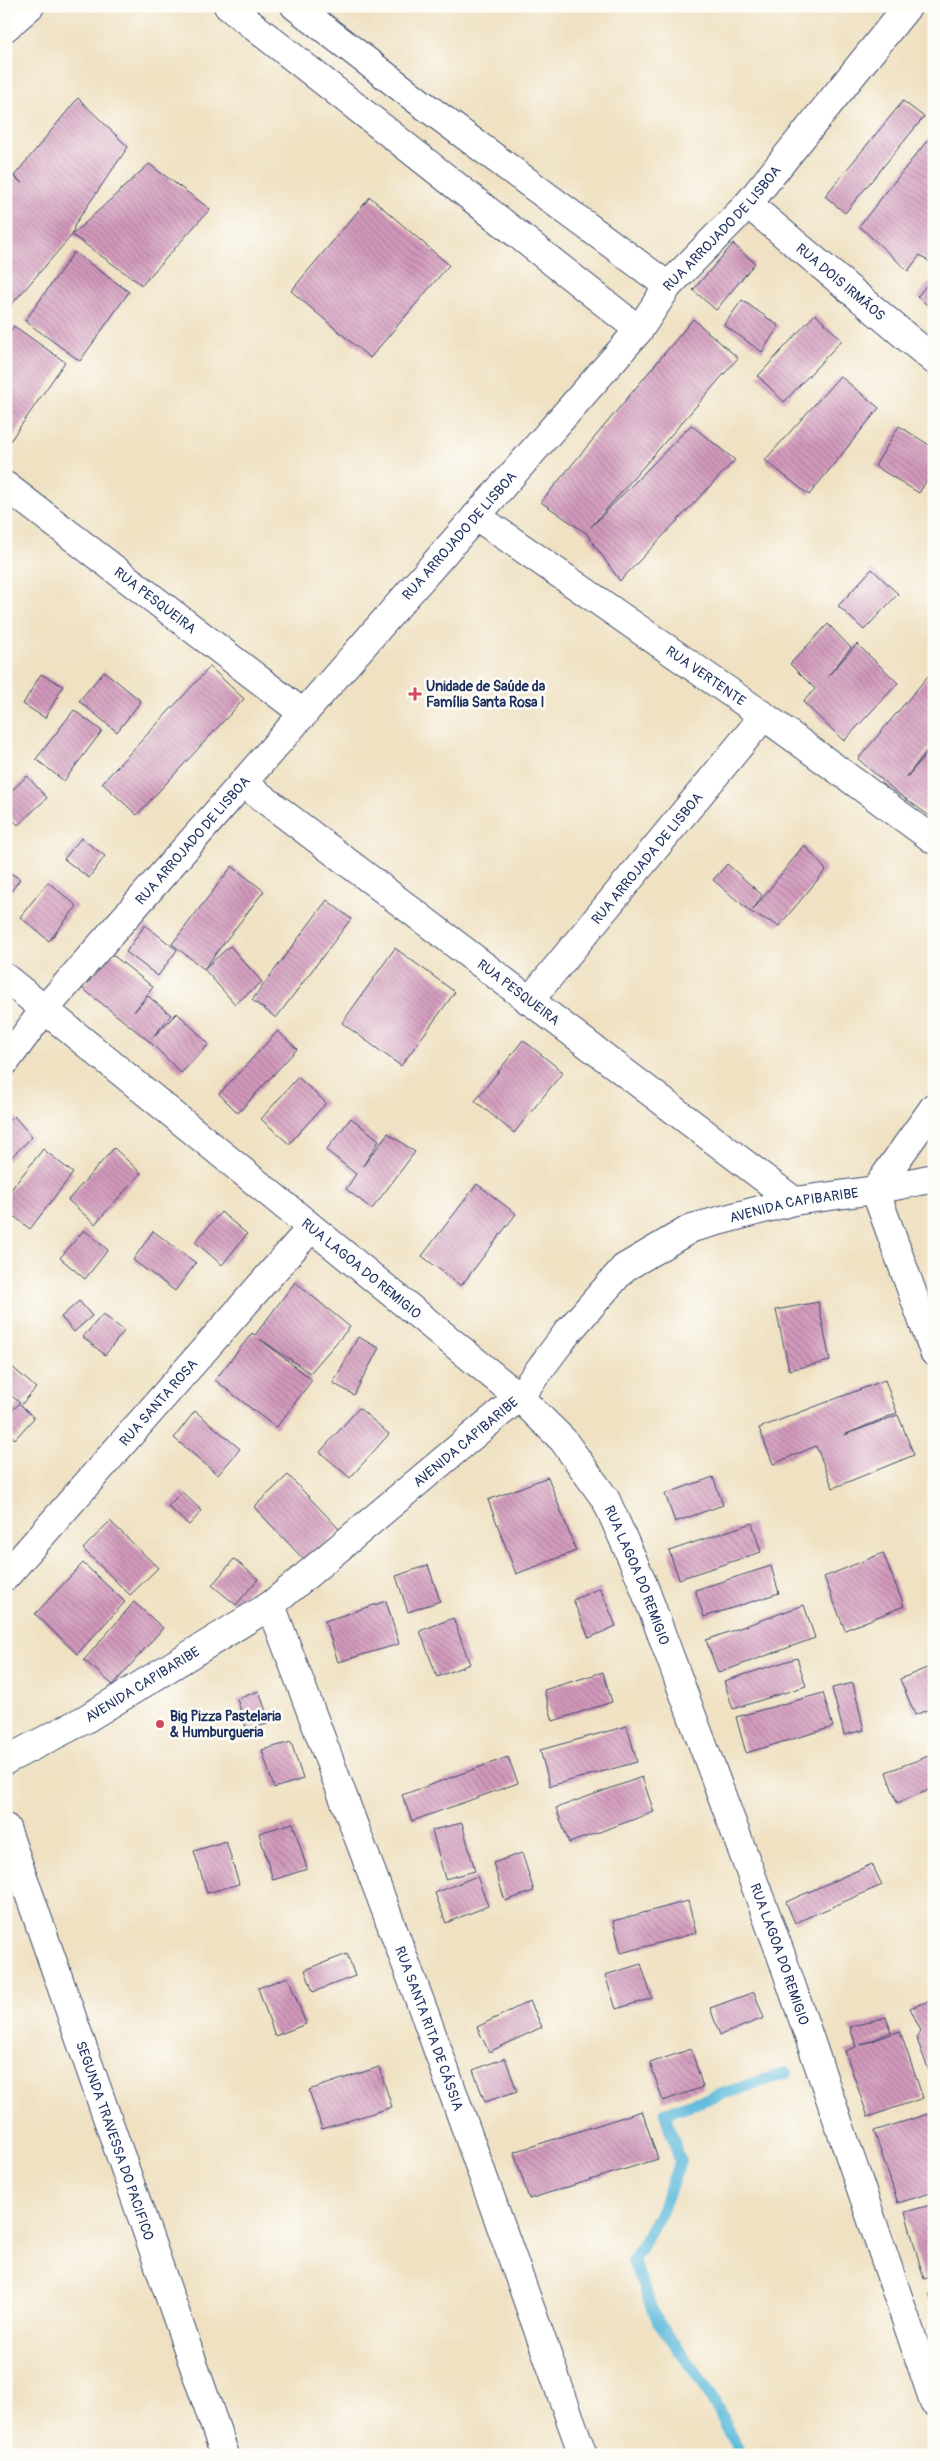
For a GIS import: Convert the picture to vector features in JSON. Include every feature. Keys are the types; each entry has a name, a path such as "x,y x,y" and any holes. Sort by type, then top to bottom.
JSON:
{"street":[{"path":"6,27 30,6"},
{"path":"228,6 638,330"},
{"path":"295,6 421,103 668,286"},
{"name":"RUA ARROJADO DE LISBOA","path":"6,1061 44,1010 638,330 668,286 748,204 908,6"},
{"path":"393,137 421,103"},
{"name":"RUA DOIS IRMÃOS","path":"748,204 934,360"},
{"name":"RUA PESQUEIRA","path":"6,486 304,714"},
{"name":"RUA VERTENTE","path":"476,516 764,716 934,840"},
{"name":"RUA ARROJADA DE LISBOA","path":"529,1001 764,716"},
{"name":"RUA PESQUEIRA","path":"243,783 794,1201"},
{"name":"RUA LAGOA DO REMIGIO","path":"6,978 519,1397 563,1440 606,1500 641,1579 780,1952 934,2402"},
{"path":"934,1107 875,1190 934,1352"},
{"name":"AVENIDA CAPIBARIBE","path":"6,1760 84,1720 271,1605 519,1397 567,1333 624,1268 692,1228 794,1201 875,1190 934,1178"},
{"name":"RUA SANTA ROSA","path":"6,1576 310,1228"},
{"name":"RUA SANTA RITA DE CÁSSIA","path":"271,1605 424,2012 583,2455"},
{"name":"SEGUNDA TRAVESSA DO PACIFICO","path":"6,1828 225,2455"}],"building":[{"path":"78,98 128,147 75,224 72,235 6,311 6,183 12,175 22,183 14,176"},
{"path":"903,101 924,117 845,213 825,196"},
{"path":"934,132 934,265 920,255 908,271 859,226"},
{"path":"149,164 210,209 142,285 72,235"},
{"path":"370,197 449,265 370,358 291,291"},
{"path":"733,244 755,263 716,310 693,290"},
{"path":"74,252 129,292 80,361 25,321"},
{"path":"934,276 934,310 917,297"},
{"path":"742,300 779,326 762,352 724,325"},
{"path":"815,314 842,340 784,402 758,376"},
{"path":"693,319 738,358 591,527 691,425 735,460 620,581 586,533 541,502"},
{"path":"14,326 65,362 6,447 6,337"},
{"path":"840,376 879,408 809,495 765,460"},
{"path":"899,426 934,448 934,469 919,493 875,466"},
{"path":"872,569 898,594 864,630 838,606"},
{"path":"828,624 851,648 828,676 857,644 898,683 844,741 803,702 815,689 790,664"},
{"path":"210,667 244,699 137,815 102,783"},
{"path":"934,669 934,741 906,778 934,745 934,819 896,792 858,759"},
{"path":"104,671 141,701 117,732 79,701"},
{"path":"41,674 63,686 45,718 23,704"},
{"path":"74,710 102,731 64,781 36,759"},
{"path":"27,776 47,798 18,825 6,813 6,796"},
{"path":"81,838 105,856 89,878 64,859"},
{"path":"804,845 826,870 779,926 751,912 713,880 727,864 762,895 753,910"},
{"path":"232,866 264,891 204,969 172,944"},
{"path":"6,870 20,879 6,899"},
{"path":"48,882 77,906 49,941 20,917"},
{"path":"327,900 351,919 276,1018 252,1000"},
{"path":"145,925 177,950 158,976 126,952"},
{"path":"230,946 262,982 235,1004 204,969"},
{"path":"395,948 455,992 401,1066 342,1023"},
{"path":"109,952 153,987 134,1012 148,996 171,1015 151,1039 177,1013 209,1044 181,1073 149,1041 82,988"},
{"path":"278,1031 297,1049 238,1113 219,1094"},
{"path":"523,1040 563,1072 514,1133 475,1101"},
{"path":"298,1077 326,1103 289,1144 261,1119"},
{"path":"14,1116 32,1137 6,1162 6,1123"},
{"path":"351,1118 379,1140 363,1166 388,1133 415,1152 372,1209 346,1189 356,1174 326,1150"},
{"path":"114,1148 141,1173 95,1224 68,1200"},
{"path":"43,1149 73,1173 30,1229 6,1210 6,1196"},
{"path":"477,1184 516,1214 461,1286 422,1256"},
{"path":"221,1212 247,1234 222,1265 195,1242"},
{"path":"84,1230 108,1250 85,1279 60,1258"},
{"path":"153,1231 196,1263 175,1291 133,1260"},
{"path":"295,1282 350,1327 310,1373 260,1339 312,1380 276,1428 215,1380 252,1333 255,1335"},
{"path":"79,1301 92,1316 74,1332 61,1317"},
{"path":"818,1302 830,1361 789,1370 776,1310"},
{"path":"103,1314 124,1331 105,1355 83,1337"},
{"path":"358,1337 379,1348 354,1395 333,1383"},
{"path":"9,1364 36,1388 21,1405 34,1418 15,1439 6,1431 6,1416 20,1403 6,1391 6,1367"},
{"path":"885,1380 897,1413 844,1435 898,1415 914,1455 833,1488 816,1446 773,1464 759,1428"},
{"path":"359,1408 389,1434 350,1478 320,1452"},
{"path":"195,1411 240,1449 218,1475 174,1438"},
{"path":"288,1475 340,1530 306,1562 254,1507"},
{"path":"548,1477 576,1551 516,1574 488,1500"},
{"path":"713,1477 723,1505 675,1522 665,1494"},
{"path":"182,1492 202,1511 189,1525 168,1506"},
{"path":"110,1521 158,1568 130,1595 83,1549"},
{"path":"752,1523 761,1552 679,1579 669,1551"},
{"path":"883,1553 904,1606 845,1630 824,1577"},
{"path":"234,1559 258,1579 236,1605 212,1585"},
{"path":"83,1563 125,1602 77,1654 35,1614"},
{"path":"428,1565 440,1601 408,1612 396,1576"},
{"path":"771,1566 779,1593 704,1617 695,1590"},
{"path":"600,1588 616,1626 589,1638 573,1600"},
{"path":"386,1601 399,1644 338,1662 325,1621"},
{"path":"134,1602 163,1628 113,1685 84,1660"},
{"path":"804,1605 815,1638 718,1673 706,1640"},
{"path":"453,1618 470,1664 437,1677 420,1631"},
{"path":"797,1658 806,1686 733,1709 724,1681"},
{"path":"934,1665 934,1707 915,1715 900,1679"},
{"path":"603,1672 612,1702 553,1721 544,1690"},
{"path":"853,1683 864,1730 844,1735 832,1688"},
{"path":"259,1691 270,1723 247,1730 237,1699"},
{"path":"823,1693 833,1727 746,1753 736,1717"},
{"path":"627,1726 637,1762 550,1786 540,1750"},
{"path":"291,1742 303,1779 274,1788 262,1750"},
{"path":"934,1754 934,1788 897,1803 886,1772"},
{"path":"508,1757 518,1783 412,1821 402,1795"},
{"path":"642,1777 654,1812 569,1843 556,1808"},
{"path":"293,1823 307,1869 273,1880 259,1833"},
{"path":"462,1823 475,1871 445,1879 432,1830"},
{"path":"226,1841 239,1884 207,1893 194,1851"},
{"path":"522,1853 534,1891 505,1901 493,1863"},
{"path":"872,1864 882,1885 795,1923 786,1902"},
{"path":"477,1876 488,1906 446,1923 435,1893"},
{"path":"688,1901 696,1933 621,1953 613,1921"},
{"path":"347,1954 355,1976 313,1992 305,1970"},
{"path":"641,1964 652,1998 616,2009 605,1975"},
{"path":"288,1977 306,2024 275,2036 258,1988"},
{"path":"754,1992 764,2018 720,2035 710,2008"},
{"path":"934,1999 934,2084 916,2037 921,2031 910,2008"},
{"path":"530,2001 542,2027 489,2052 477,2027"},
{"path":"886,2017 891,2032 861,2045 900,2031 923,2098 868,2117 845,2051 856,2047 850,2027"},
{"path":"691,2049 703,2087 663,2101 650,2063"},
{"path":"505,2058 517,2091 485,2102 473,2070"},
{"path":"379,2067 392,2107 322,2129 309,2090"},
{"path":"642,2111 658,2159 529,2199 514,2152"},
{"path":"931,2113 934,2120 934,2192 898,2203 874,2131"},
{"path":"934,2204 934,2276 924,2279 905,2212"},
{"path":"934,2291 934,2306 933,2306 929,2293"}],"waterway":[{"path":"742,2455 704,2384 658,2322 633,2261 663,2208 680,2161 665,2113 786,2073"}],"place":[{"name":"Unidade de Saúde da Família Santa Rosa I","path":"415,694"},
{"name":"Big Pizza Pastelaria & Humburgueria","path":"160,1724"}]}
